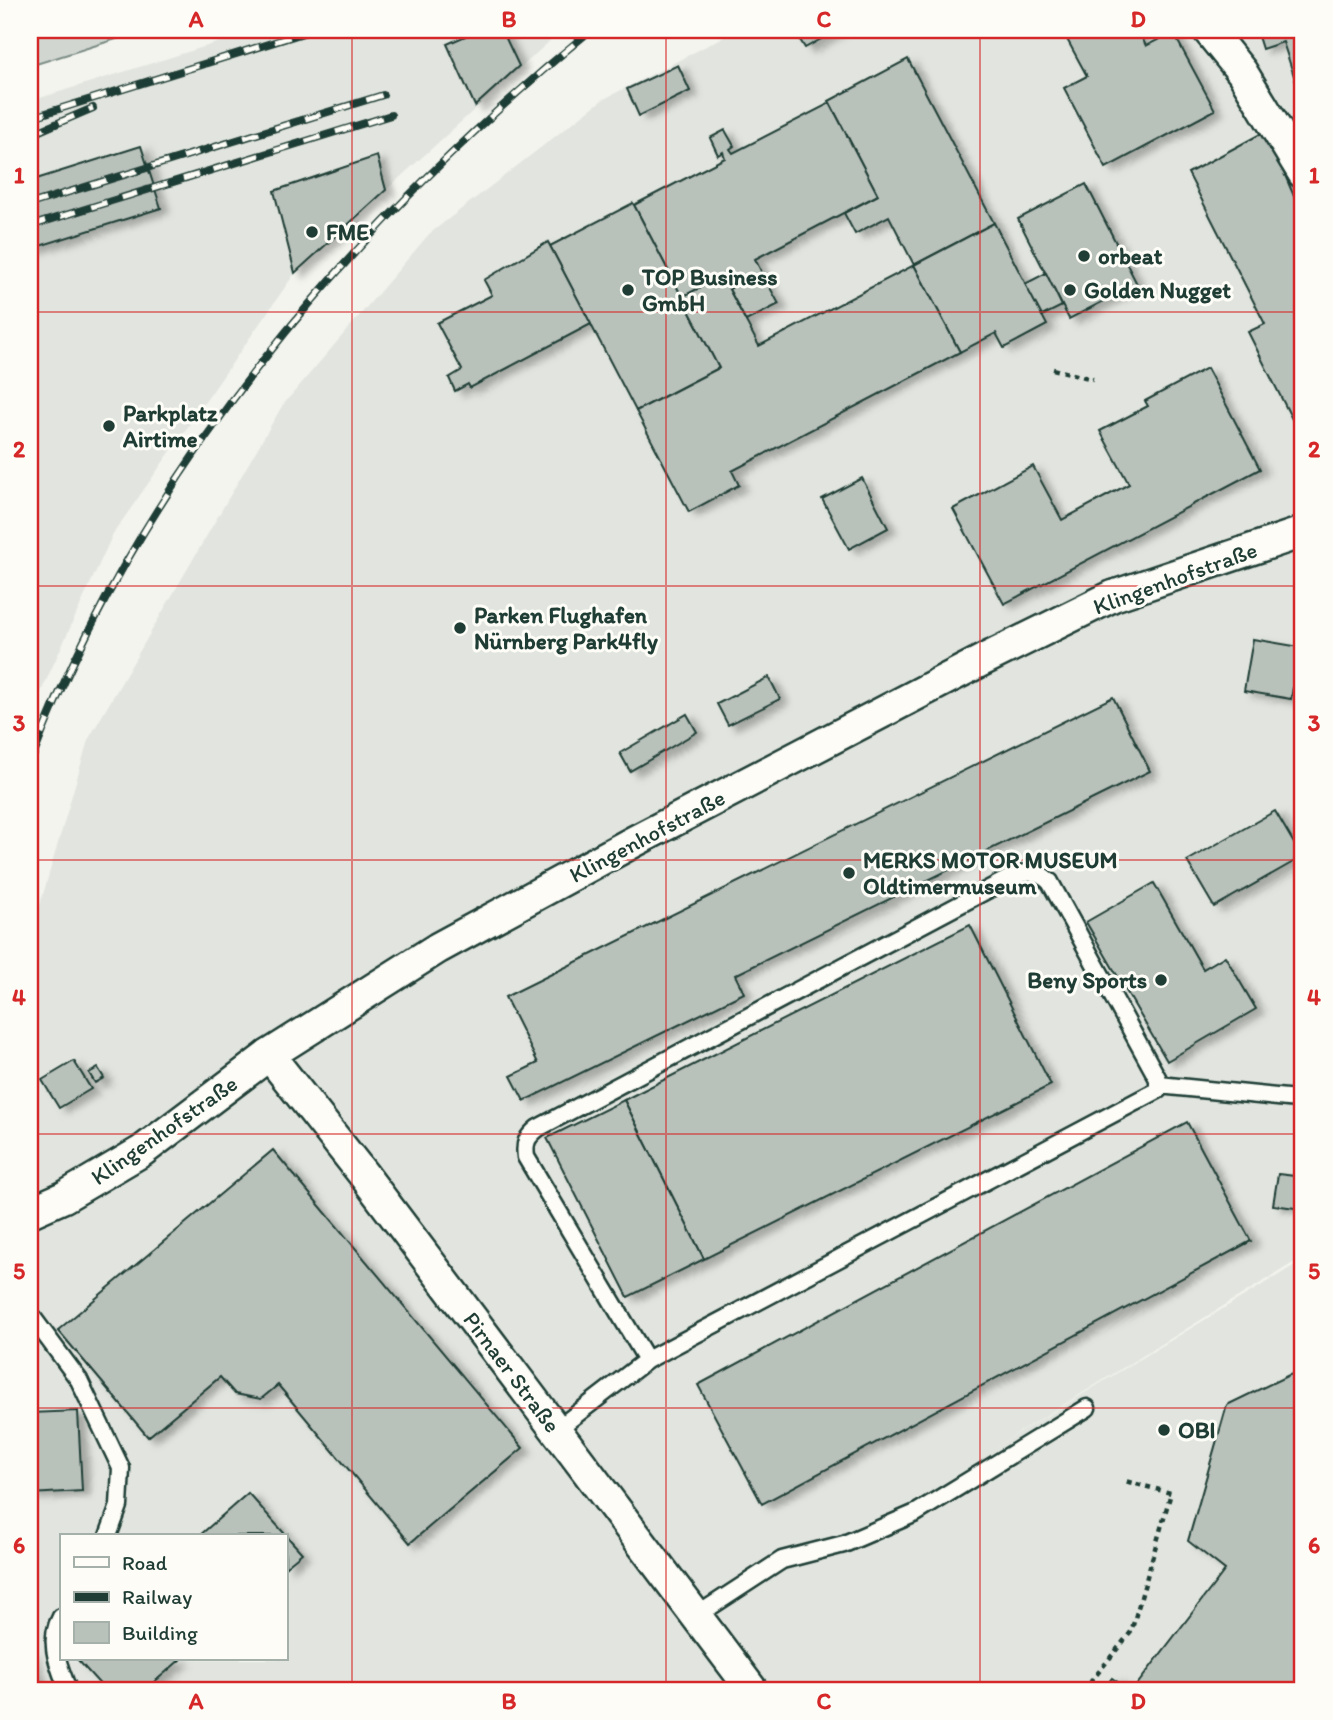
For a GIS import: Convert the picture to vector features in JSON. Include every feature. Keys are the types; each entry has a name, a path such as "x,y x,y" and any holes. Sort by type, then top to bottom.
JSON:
{"street":[{"path":"1208,30 1242,72 1303,173"},
{"name":"Klingenhofstraße","path":"30,1212 64,1197 142,1151 269,1055 438,948 635,841 983,660 1114,596 1303,532"},
{"name":"Pirnaer Straße","path":"269,1055 363,1174 752,1690"}],"lane":[{"path":"647,1360 526,1157 525,1142 529,1136 551,1122 1023,872 1044,876 1050,882 1159,1084"},
{"path":"1159,1084 1297,1100 1303,1081"},
{"path":"556,1430 647,1360 1152,1094 1159,1084"},
{"path":"30,1314 79,1380 121,1468 120,1506 109,1534"},
{"path":"696,1616 782,1560 844,1544 916,1513 1087,1409"},
{"path":"60,1619 54,1650 68,1690"}],"path":[{"path":"1053,369 1093,379"},
{"path":"1084,1690 1131,1632 1171,1493 1125,1481"}],"shaded area":[{"path":"30,30 145,30 30,66"},
{"path":"258,30 562,30 295,273 113,534 30,716 30,101"},
{"path":"737,30 1303,30 1303,1257 987,1452 1303,1260 1303,1690 30,1690 30,939 88,740 282,406 429,234 602,100"}],"building":[{"path":"479,30 502,30 519,66 475,106 447,44"},
{"path":"794,30 837,30 805,48"},
{"path":"1062,30 1138,30 1146,46 1173,32 1215,110 1106,168 1064,88 1087,76"},
{"path":"1256,30 1303,30 1303,104 1283,42 1262,49"},
{"path":"908,59 994,223 914,265 889,216 855,234 844,213 878,195 829,101"},
{"path":"678,65 690,91 639,116 627,89"},
{"path":"830,103 878,195 755,259 762,273 729,289 722,276 682,297 634,205 725,158 723,152 718,155 710,138 725,130 734,146 730,149 733,153"},
{"path":"1266,131 1303,217 1303,222 1298,225 1303,234 1303,424 1297,429 1248,332 1265,324 1188,173"},
{"path":"141,146 161,208 30,249 30,181"},
{"name":"FME","path":"377,156 386,190 295,273 274,191"},
{"path":"1086,184 1137,284 1069,319 1018,219"},
{"path":"633,203 719,368 636,411 550,246"},
{"path":"994,223 1047,325 1004,348 996,333 960,352 914,265"},
{"path":"548,242 591,324 470,388 468,384 455,391 449,378 462,370 437,323 492,295 484,280"},
{"path":"914,265 960,352 732,471 739,485 689,512 636,411 719,368 682,297 722,276 759,346"},
{"path":"762,273 779,304 746,321 729,289"},
{"path":"1046,273 1062,306 1042,316 1025,284"},
{"path":"1207,368 1260,469 1004,604 953,509 1033,466 1062,520 1129,484 1100,431 1148,406 1145,401"},
{"path":"862,478 888,528 849,549 822,499"},
{"path":"1253,639 1300,647 1291,699 1244,691"},
{"path":"769,677 780,699 728,725 717,704"},
{"name":"MERKS MOTOR MUSEUM Oldtimermuseum","path":"1113,697 1150,771 735,975 744,993 524,1101 511,1076 538,1063 505,997"},
{"path":"687,714 697,732 630,771 620,753"},
{"path":"1275,811 1302,857 1214,907 1187,861"},
{"path":"1154,883 1203,969 1225,956 1256,1009 1167,1061 1086,922"},
{"path":"970,925 1051,1085 704,1259 624,1100"},
{"path":"74,1061 91,1089 59,1108 42,1080"},
{"path":"98,1068 104,1078 95,1083 89,1073"},
{"path":"624,1100 704,1259 628,1297 547,1138"},
{"path":"1187,1122 1251,1241 762,1504 698,1385"},
{"path":"273,1150 523,1448 410,1543 278,1385 261,1399 235,1394 220,1377 148,1437 58,1330"},
{"path":"1278,1174 1303,1177 1303,1209 1273,1205"},
{"path":"1303,1372 1303,1690 1133,1690 1225,1570 1188,1541 1227,1405 1289,1375"},
{"path":"78,1411 82,1491 30,1494 30,1413"},
{"path":"248,1493 285,1534 201,1534"},
{"path":"287,1536 302,1553 287,1565"},
{"path":"30,1650 31,1655 41,1690 30,1690"},
{"path":"78,1660 180,1660 145,1690 105,1690"},
{"path":"1112,1678 1129,1690 1103,1690"}],"railway":[{"path":"30,118 313,30"},
{"path":"30,764 76,657 131,554 193,455 262,361 338,271 418,186 503,106 591,30"},
{"path":"30,204 383,95"},
{"path":"30,135 93,108"},
{"path":"30,226 391,115"}],"place":[{"name":"FME","path":"312,232"},
{"name":"orbeat","path":"1084,256"},
{"name":"TOP Business GmbH","path":"628,290"},
{"name":"Golden Nugget","path":"1070,290"},
{"name":"Parkplatz Airtime","path":"109,426"},
{"name":"Parken Flughafen Nürnberg Park4fly","path":"460,628"},
{"name":"MERKS MOTOR MUSEUM Oldtimermuseum","path":"849,873"},
{"name":"Beny Sports","path":"1161,980"},
{"name":"OBI","path":"1164,1430"}]}
